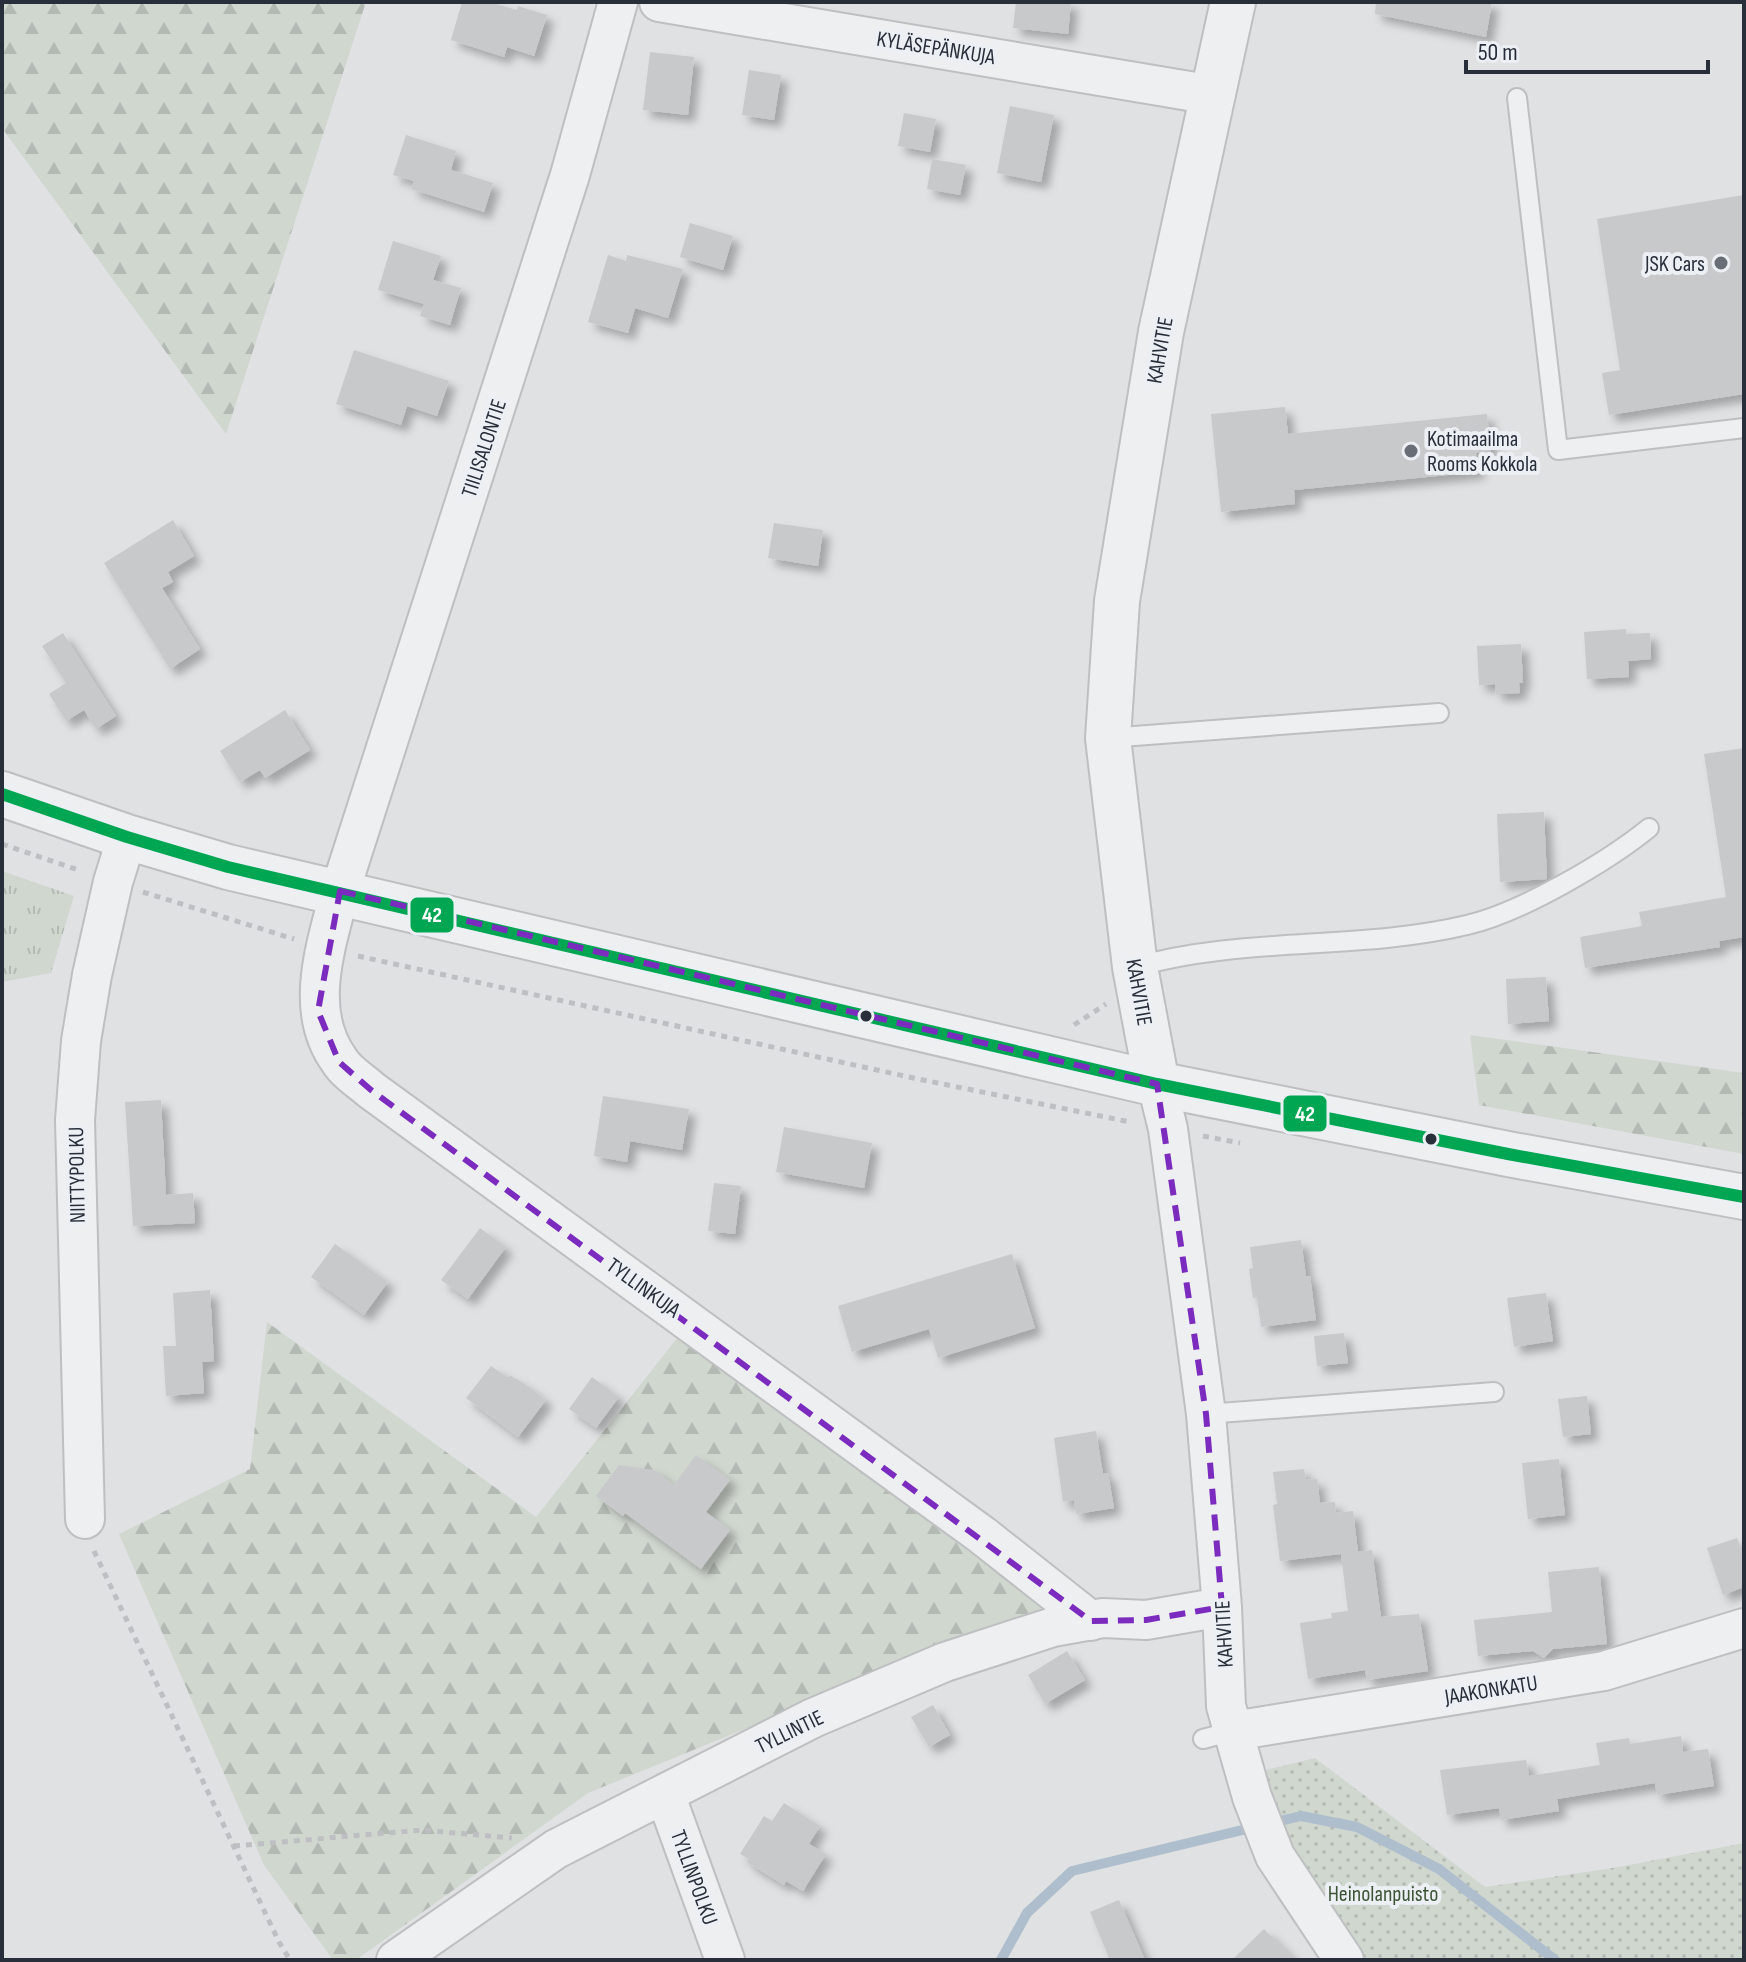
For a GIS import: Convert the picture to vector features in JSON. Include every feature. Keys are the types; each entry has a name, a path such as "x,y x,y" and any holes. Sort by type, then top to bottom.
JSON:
{"street":[{"name":"TIILISALONTIE","path":"340,891 566,190 618,2"},
{"name":"KYLÄSEPÄNKUJA","path":"659,2 1213,95"},
{"name":"KAHVITIE","path":"1233,2 1161,332 1119,586 1108,738 1135,967 1168,1129 1206,1414 1222,1607 1226,1706 1218,1735 1252,1797 1275,1856 1344,1960"},
{"path":"2,794 127,837 228,867 1157,1084 1744,1197"},
{"name":"NIITTYPOLKU","path":"85,1519 75,1120 89,988 113,882 127,837"},
{"name":"TYLLINKUJA","path":"340,891 325,949 318,1011 339,1062 360,1081 982,1535 1091,1621"},
{"name":"TYLLINTIE","path":"396,1960 556,1849 813,1718 945,1662 1053,1627 1103,1618 1146,1620 1222,1607"},
{"name":"JAAKONKATU","path":"1218,1735 1604,1671 1744,1628"},
{"name":"TYLLINPOLKU","path":"665,1794 725,1960"}],"lane":[{"path":"1517,98 1558,450 1744,428"},
{"path":"1108,738 1439,713"},
{"path":"1135,967 1172,956 1245,946 1323,943 1469,925 1519,906 1564,883 1649,828"},
{"path":"1206,1414 1494,1392"}],"path":[{"path":"2,844 325,949 903,1076 1243,1143"},
{"path":"85,1519 98,1562 290,1960"},
{"path":"234,1846 422,1830 499,1836 556,1849"}],"highlighted area":[{"path":"340,891 1157,1084 1206,1414 1222,1607 1146,1620 1091,1621 371,1090 339,1062 318,1011"}],"green space":[{"path":"2,2 366,2 226,434 2,128"},
{"path":"2,871 74,896 51,973 2,982"},
{"path":"1470,1035 1744,1073 1744,1154 1479,1105"},
{"path":"267,1322 536,1517 678,1337 1044,1607 588,1793 356,1960 333,1960 264,1865 119,1534 250,1469"},
{"name":"Heinolanpuisto","path":"1315,1758 1485,1887 1619,1867 1744,1843 1744,1960 1347,1960 1245,1775"}],"building":[{"path":"462,2 489,2 517,10 518,6 547,15 534,56 507,47 504,57 451,40"},
{"path":"1016,2 1071,2 1068,34 1013,28"},
{"path":"1376,2 1492,2 1486,37 1375,14"},
{"path":"650,52 694,57 688,115 643,110"},
{"path":"749,70 781,75 774,120 742,115"},
{"path":"1010,106 1054,115 1041,182 997,173"},
{"path":"904,113 936,119 930,152 898,146"},
{"path":"406,135 456,151 451,170 493,183 484,212 411,189 414,181 393,175"},
{"path":"932,159 966,165 960,195 927,189"},
{"path":"1744,195 1744,394 1609,415 1602,373 1620,370 1597,219"},
{"path":"690,223 733,236 723,270 680,257"},
{"path":"393,241 441,256 433,280 461,288 450,325 420,316 424,304 378,290"},
{"path":"608,255 626,261 627,255 683,269 668,318 635,308 628,333 588,322"},
{"path":"354,350 449,381 437,416 407,406 401,425 336,404"},
{"path":"1285,407 1288,434 1487,414 1491,451 1476,453 1478,472 1294,490 1295,504 1221,512 1211,414"},
{"path":"173,520 194,556 168,572 173,582 162,588 200,649 170,669 104,563"},
{"path":"774,523 823,530 818,566 768,558"},
{"path":"1626,629 1626,634 1650,633 1651,659 1628,661 1629,677 1587,679 1584,632"},
{"path":"63,633 116,716 96,729 84,710 66,721 49,694 66,683 42,646"},
{"path":"1521,644 1523,683 1519,683 1520,693 1496,694 1495,684 1479,685 1477,646"},
{"path":"285,710 310,750 265,778 260,770 240,782 220,751"},
{"path":"1744,748 1744,937 1719,941 1720,947 1585,968 1580,937 1642,926 1639,912 1726,897 1704,754"},
{"path":"1544,812 1547,879 1500,882 1497,814"},
{"path":"1546,977 1549,1021 1508,1024 1506,979"},
{"path":"603,1096 689,1109 682,1150 630,1141 627,1162 594,1156"},
{"path":"161,1100 166,1195 193,1193 195,1223 133,1226 125,1102"},
{"path":"784,1127 872,1143 864,1188 776,1172"},
{"path":"714,1183 741,1186 735,1234 708,1231"},
{"path":"480,1228 506,1247 468,1299 441,1280"},
{"path":"1301,1240 1316,1320 1261,1327 1249,1269 1253,1268 1250,1247"},
{"path":"335,1244 388,1282 364,1315 311,1277"},
{"path":"1012,1254 1035,1328 938,1358 929,1329 852,1352 838,1306"},
{"path":"210,1290 214,1361 202,1362 204,1393 166,1396 163,1346 176,1346 173,1293"},
{"path":"1546,1293 1553,1341 1514,1347 1507,1298"},
{"path":"1344,1333 1348,1363 1317,1366 1314,1336"},
{"path":"491,1366 525,1384 546,1400 518,1437 466,1398"},
{"path":"592,1377 619,1397 596,1428 569,1409"},
{"path":"1587,1396 1591,1434 1563,1437 1558,1399"},
{"path":"1096,1431 1103,1474 1108,1473 1114,1508 1076,1514 1074,1500 1063,1502 1054,1438"},
{"path":"696,1455 730,1480 706,1512 730,1530 701,1569 625,1513 623,1516 596,1496 619,1465 654,1470 674,1485"},
{"path":"1559,1459 1565,1515 1528,1519 1522,1463"},
{"path":"1304,1469 1306,1480 1317,1479 1320,1503 1335,1502 1336,1513 1353,1511 1358,1552 1280,1561 1273,1505 1277,1504 1273,1472"},
{"path":"1737,1538 1744,1558 1744,1587 1723,1595 1707,1548"},
{"path":"1372,1550 1381,1617 1419,1614 1428,1671 1367,1680 1365,1670 1308,1679 1300,1623 1332,1618 1331,1613 1348,1611 1341,1554"},
{"path":"1599,1567 1607,1644 1553,1649 1544,1658 1533,1651 1478,1656 1474,1620 1552,1612 1548,1572"},
{"path":"1067,1651 1085,1680 1045,1704 1028,1675"},
{"path":"933,1705 950,1735 929,1747 911,1717"},
{"path":"1681,1736 1683,1752 1708,1749 1714,1786 1657,1795 1655,1783 1557,1799 1559,1811 1501,1820 1499,1808 1447,1815 1440,1770 1526,1760 1529,1776 1600,1765 1596,1743 1629,1738 1630,1744"},
{"path":"784,1803 820,1826 809,1844 826,1854 803,1891 786,1881 784,1885 747,1862 749,1859 740,1854 764,1816 772,1821"},
{"path":"1119,1900 1145,1960 1110,1960 1090,1912"},
{"path":"1264,1929 1295,1960 1232,1960"}],"waterway":[{"path":"1001,1960 1027,1913 1072,1871 1301,1816 1357,1827 1439,1869 1555,1960"}],"transit line":[{"name":"42","path":"2,794 127,837 228,867 1157,1084 1744,1197"}],"place":[{"name":"JSK Cars","path":"1721,263"},
{"name":"Kotimaailma Rooms Kokkola","path":"1411,451"}]}
